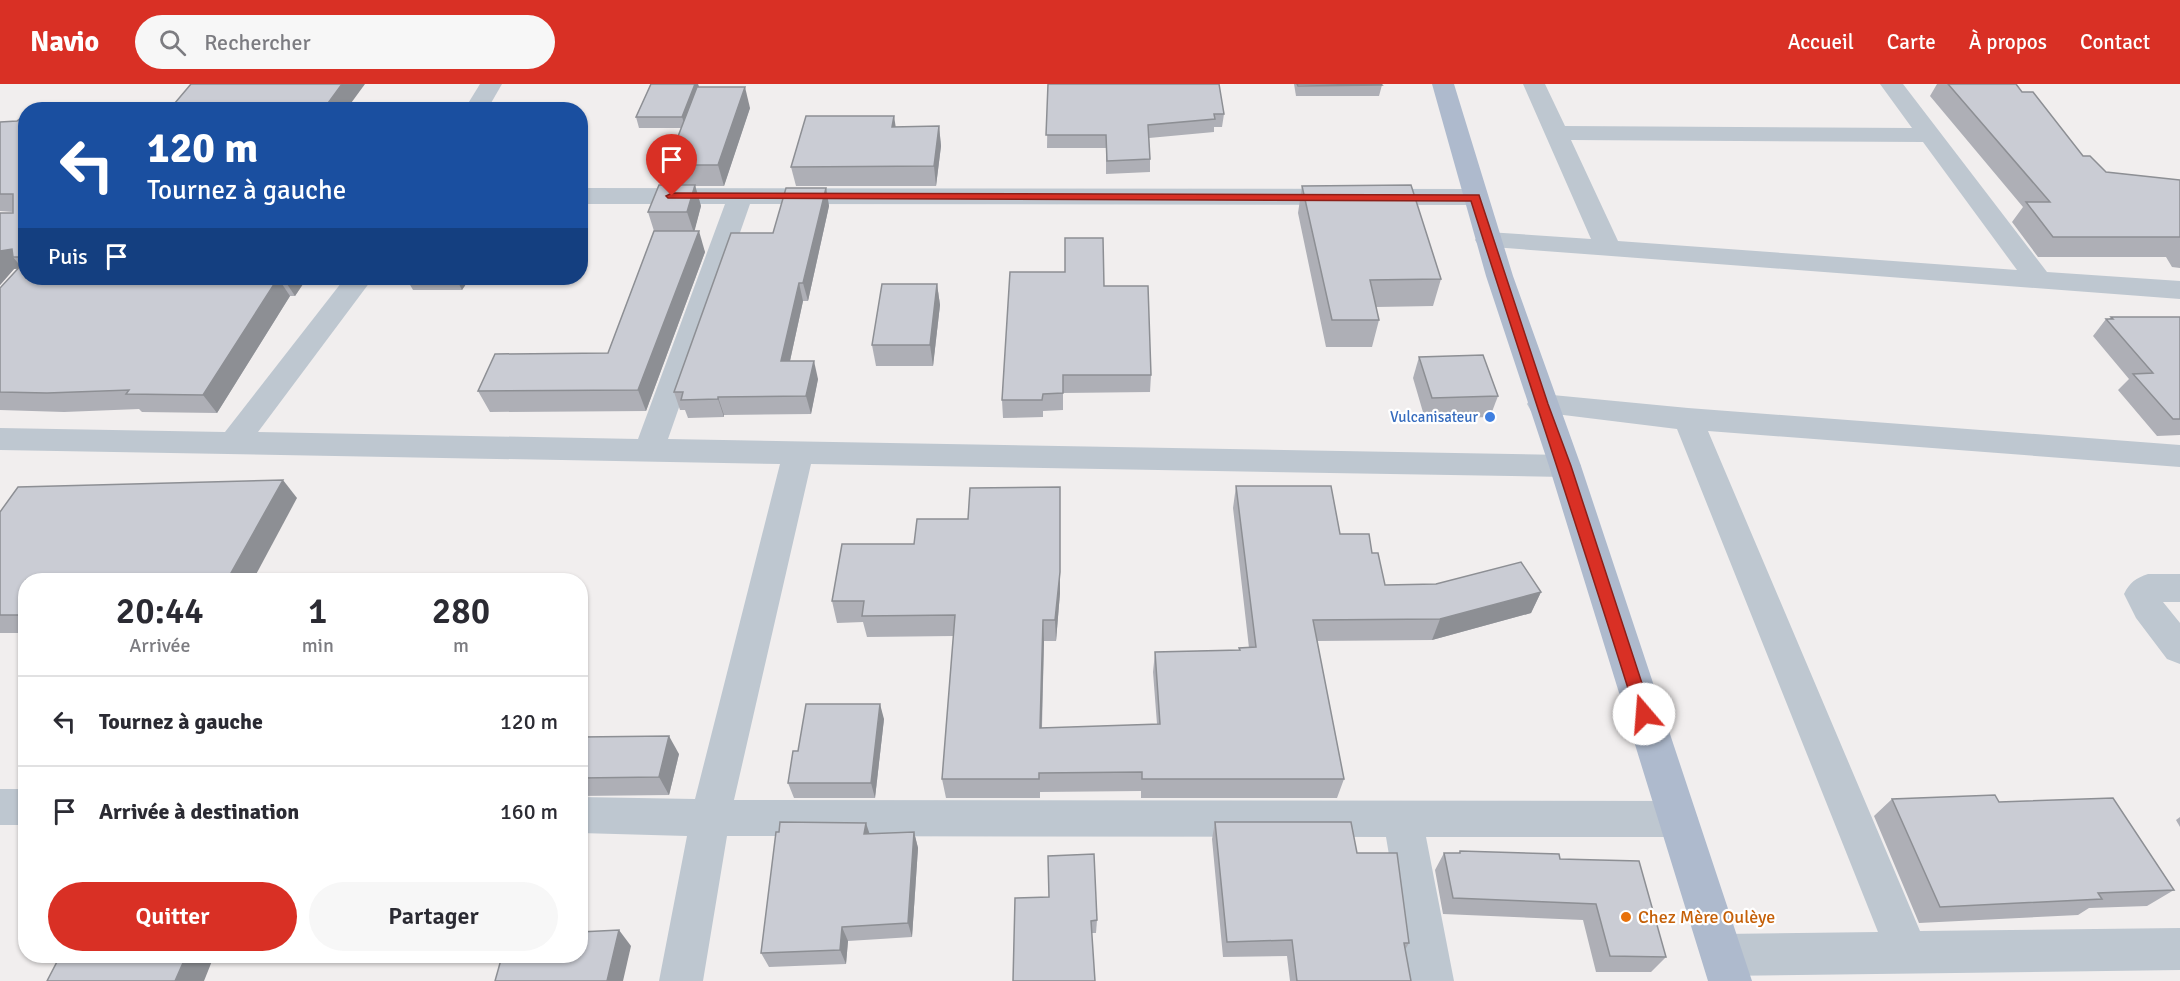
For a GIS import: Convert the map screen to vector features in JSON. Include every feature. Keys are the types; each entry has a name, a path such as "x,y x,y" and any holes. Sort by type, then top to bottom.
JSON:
{"main road":[{"path":"1443,84 1488,240 1565,466 1726,968"}],"street":[{"path":"480,102 491,84"},
{"path":"1534,84 1608,249"},
{"path":"1891,84 2038,279"},
{"path":"1557,133 1928,135"},
{"path":"588,196 1475,197"},
{"path":"649,450 740,196"},
{"path":"1488,240 2180,290"},
{"path":"233,442 354,285"},
{"path":"1542,404 1688,419 2180,456"},
{"path":"1688,419 1907,951"},
{"path":"0,439 1565,466"},
{"path":"681,981 710,818 748,652 798,454"},
{"path":"2180,588 2148,588 2141,594 2148,608 2180,649"},
{"path":"0,807 18,807"},
{"path":"588,815 710,818 1678,819"},
{"path":"1403,819 1432,981"},
{"path":"1726,968 1907,951 2180,949"}],"building":[{"path":"191,84 342,84 329,102 176,102"},
{"path":"651,84 695,84 682,117 636,117"},
{"path":"1048,84 1219,84 1224,114 1214,114 1215,119 1148,125 1150,159 1107,161 1106,135 1046,135"},
{"path":"1297,84 1381,84 1382,85 1298,86"},
{"path":"1948,84 2016,84 2022,92 2033,92 2083,156 2090,156 2106,172 2180,180 2180,237 2053,237 2026,202 2050,202"},
{"path":"697,87 745,87 718,165 667,165"},
{"path":"806,116 894,116 892,127 939,126 934,166 791,167"},
{"path":"17,121 18,257 13,257 12,249 0,251 0,213 13,213 13,194 0,194 0,122"},
{"path":"659,185 695,185 687,212 648,212"},
{"path":"1411,185 1441,279 1370,280 1379,320 1332,320 1302,186"},
{"path":"786,188 826,188 803,283 799,283 781,361 814,361 806,396 718,397 718,399 681,400 683,392 674,392 731,233 773,233"},
{"path":"654,231 699,231 638,390 478,391 495,354 608,353"},
{"path":"1065,238 1103,238 1104,286 1148,286 1151,375 1063,375 1063,393 1043,394 1042,400 1002,400 1010,272 1065,272"},
{"path":"18,269 18,285 274,285 203,395 126,394 129,390 0,392 0,288"},
{"path":"882,284 937,284 930,345 872,345"},
{"path":"2111,317 2180,317 2180,419 2173,419 2133,374 2153,373 2106,319 2113,319"},
{"path":"1483,355 1498,396 1432,398 1419,357"},
{"path":"283,480 231,573 18,573 18,615 0,615 0,512 18,487"},
{"path":"1236,486 1331,486 1340,534 1369,534 1372,553 1378,553 1385,585 1436,584 1521,562 1541,592 1440,619 1313,620 1344,779 1142,779 1142,772 1039,773 1039,779 942,779 955,615 862,616 864,601 832,601 842,544 914,544 917,519 968,519 970,488 1060,487 1060,572 1055,620 1043,620 1040,728 1160,724 1155,652 1240,650 1239,648 1256,647"},
{"path":"806,704 880,704 871,783 788,783 793,751 798,751"},
{"path":"669,736 659,777 588,778 588,737"},
{"path":"1995,795 1999,802 2113,798 2174,890 2098,893 2102,899 1940,907 1892,799"},
{"path":"780,822 866,823 864,834 914,832 908,923 842,927 840,950 761,953 776,832 779,832"},
{"path":"1215,822 1351,822 1357,853 1397,853 1409,943 1404,943 1411,981 1297,981 1292,940 1227,942"},
{"path":"1460,851 1559,854 1560,859 1639,861 1666,957 1610,956 1596,904 1453,898 1444,853 1460,853"},
{"path":"1094,854 1097,920 1091,921 1095,981 1013,981 1015,898 1049,897 1048,856"},
{"path":"619,930 607,981 495,981 500,963 588,963 588,932"},
{"path":"56,963 183,963 175,981 47,981"}],"place":[{"name":"Vulcanisateur","path":"1490,417"},
{"name":"Chez Mère Oulèye","path":"1626,917"}],"route":[{"path":"672,196 1475,197 1542,404 1565,466 1644,714"}]}
